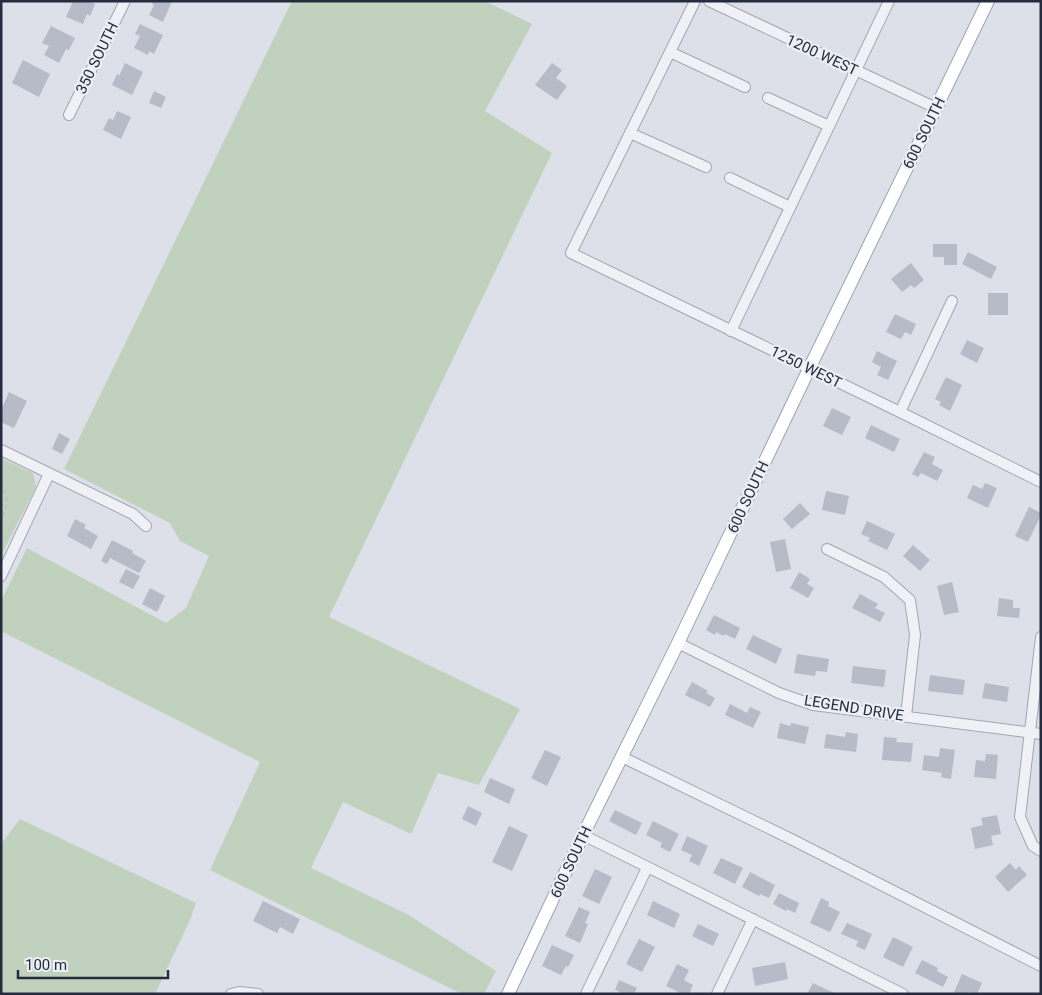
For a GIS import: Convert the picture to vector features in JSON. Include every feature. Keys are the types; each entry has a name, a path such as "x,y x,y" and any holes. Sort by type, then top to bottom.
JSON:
{"main road":[{"name":"600 SOUTH","path":"508,994 583,835 678,643 988,1"}],"street":[{"name":"350 SOUTH","path":"70,115 125,1"},
{"path":"695,1 630,133 706,167"},
{"name":"1200 WEST","path":"709,1 936,108"},
{"path":"731,331 889,1"},
{"path":"670,52 745,87"},
{"path":"768,98 829,126"},
{"name":"1250 WEST","path":"630,133 571,253 1041,482"},
{"path":"730,178 790,207"},
{"path":"900,412 952,301"},
{"path":"1,450 133,514 146,526"},
{"path":"1,576 49,474"},
{"path":"827,549 884,577 910,600 915,635 906,716"},
{"path":"1041,637 1020,817 1033,846 1041,851"},
{"name":"LEGEND DRIVE","path":"678,643 779,693 814,705 1041,734"},
{"path":"622,757 792,839 1041,966"},
{"path":"583,835 903,994"},
{"path":"586,994 647,868"},
{"path":"717,994 753,919"},
{"path":"231,994 239,992 258,994"}],"path":[{"path":"1,482 8,495 1,520"}],"green space":[{"path":"292,1 485,1 532,24 485,111 552,153 329,617 520,709 479,785 438,773 411,834 343,802 311,868 407,914 496,971 484,994 462,994 210,870 260,762 1,631 1,601 27,548 166,623 186,608 209,556 180,541 170,523 64,469"},
{"path":"1,458 33,473 36,487 1,556"},
{"path":"20,819 196,903 190,920 155,994 1,994 1,844"}],"building":[{"path":"73,1 89,1 95,4 90,16 87,14 83,24 66,17"},
{"path":"153,1 172,1 163,22 149,15 154,5 152,4"},
{"path":"140,24 163,35 154,54 149,51 148,55 134,48 140,36 135,34"},
{"path":"51,26 75,38 69,50 66,49 59,63 44,55 49,46 42,43"},
{"path":"23,60 50,74 39,97 12,83"},
{"path":"125,63 143,72 132,95 112,85"},
{"path":"552,63 562,70 556,78 567,86 557,100 535,85"},
{"path":"154,91 166,97 161,108 149,103"},
{"path":"117,111 131,117 121,139 103,130 109,118 113,120"},
{"path":"933,244 957,244 957,265 944,265 944,257 933,257"},
{"path":"968,252 997,267 991,279 962,264"},
{"path":"911,263 924,280 914,288 911,285 902,292 891,279"},
{"path":"988,293 1008,293 1008,315 988,315"},
{"path":"895,314 916,324 911,335 905,332 901,339 886,332"},
{"path":"967,340 984,348 977,363 960,354"},
{"path":"877,351 897,361 888,380 877,375 881,367 872,362"},
{"path":"946,377 962,385 950,411 939,405 941,402 935,399"},
{"path":"9,392 27,401 14,428 1,422 1,410"},
{"path":"832,408 851,417 842,435 823,426"},
{"path":"871,425 900,439 894,452 865,438"},
{"path":"59,433 70,439 62,454 52,449"},
{"path":"924,452 935,457 932,464 943,470 937,481 921,473 918,477 912,474"},
{"path":"985,483 997,488 988,508 967,498 973,485 982,489"},
{"path":"826,491 849,496 845,515 822,510"},
{"path":"800,503 810,514 792,529 783,519"},
{"path":"1029,507 1041,513 1041,515 1028,542 1015,536"},
{"path":"75,519 86,525 84,528 98,536 91,549 67,536"},
{"path":"867,521 895,534 887,550 868,541 870,538 861,534"},
{"path":"785,539 791,569 776,572 770,542"},
{"path":"112,540 133,551 132,553 146,561 139,573 110,558 107,564 101,561"},
{"path":"913,545 930,560 920,571 903,556"},
{"path":"126,569 140,576 133,589 119,582"},
{"path":"799,572 810,579 807,584 814,588 808,598 790,588"},
{"path":"952,582 959,612 944,615 937,586"},
{"path":"150,588 165,596 157,612 142,604"},
{"path":"860,594 878,604 875,608 885,613 880,622 852,608"},
{"path":"999,598 1013,600 1013,608 1020,608 1019,618 997,616"},
{"path":"714,615 740,628 735,639 716,632 715,635 706,630"},
{"path":"753,635 782,649 776,664 746,649"},
{"path":"797,654 829,659 827,672 816,671 815,676 794,673"},
{"path":"853,666 886,670 884,687 851,683"},
{"path":"930,675 965,680 963,695 928,691"},
{"path":"692,682 708,691 706,693 715,698 710,707 685,695"},
{"path":"985,683 1009,687 1007,702 982,698"},
{"path":"730,704 747,713 750,707 761,712 753,728 725,715"},
{"path":"780,723 790,726 791,723 809,727 805,744 777,738"},
{"path":"846,732 858,734 856,752 824,748 826,734 845,737"},
{"path":"884,737 897,738 896,742 913,743 911,762 882,760"},
{"path":"940,748 955,750 951,779 941,777 942,773 922,770 924,755 939,757"},
{"path":"545,750 561,757 547,786 531,778"},
{"path":"986,754 998,755 996,779 974,777 976,760 985,761"},
{"path":"490,778 515,789 509,804 484,792"},
{"path":"468,806 482,813 476,826 462,819"},
{"path":"615,810 642,823 636,835 609,821"},
{"path":"997,815 1001,834 991,836 993,845 975,849 971,828 983,825 981,818"},
{"path":"653,821 679,834 670,852 660,847 662,843 646,835"},
{"path":"509,826 528,835 512,871 492,862"},
{"path":"687,836 708,846 699,866 689,861 692,855 681,850"},
{"path":"721,858 743,868 735,884 713,873"},
{"path":"1010,863 1016,870 1019,866 1027,875 1008,892 995,877"},
{"path":"595,869 612,877 599,904 582,896"},
{"path":"750,872 775,885 769,898 760,894 759,896 742,887"},
{"path":"779,893 799,903 795,913 787,909 786,911 773,904"},
{"path":"821,898 829,902 828,906 840,912 830,932 810,923"},
{"path":"263,901 300,919 293,934 280,927 277,933 253,921"},
{"path":"653,901 680,914 674,928 647,915"},
{"path":"579,907 590,912 585,923 588,924 580,943 565,936"},
{"path":"847,923 872,934 865,950 856,946 858,941 841,934"},
{"path":"698,924 719,934 713,946 692,936"},
{"path":"893,937 913,947 903,967 883,957"},
{"path":"639,939 655,947 642,972 626,964"},
{"path":"552,945 574,955 568,967 566,966 561,975 542,966"},
{"path":"922,960 938,968 937,971 948,977 943,987 915,973"},
{"path":"785,962 788,979 755,986 752,968"},
{"path":"677,964 689,970 684,980 693,985 689,994 682,994 666,986"},
{"path":"962,974 982,983 977,994 968,992 968,994 957,994 954,992"},
{"path":"619,980 637,988 634,994 619,994 620,992 615,990"},
{"path":"813,983 836,994 807,994"}]}
